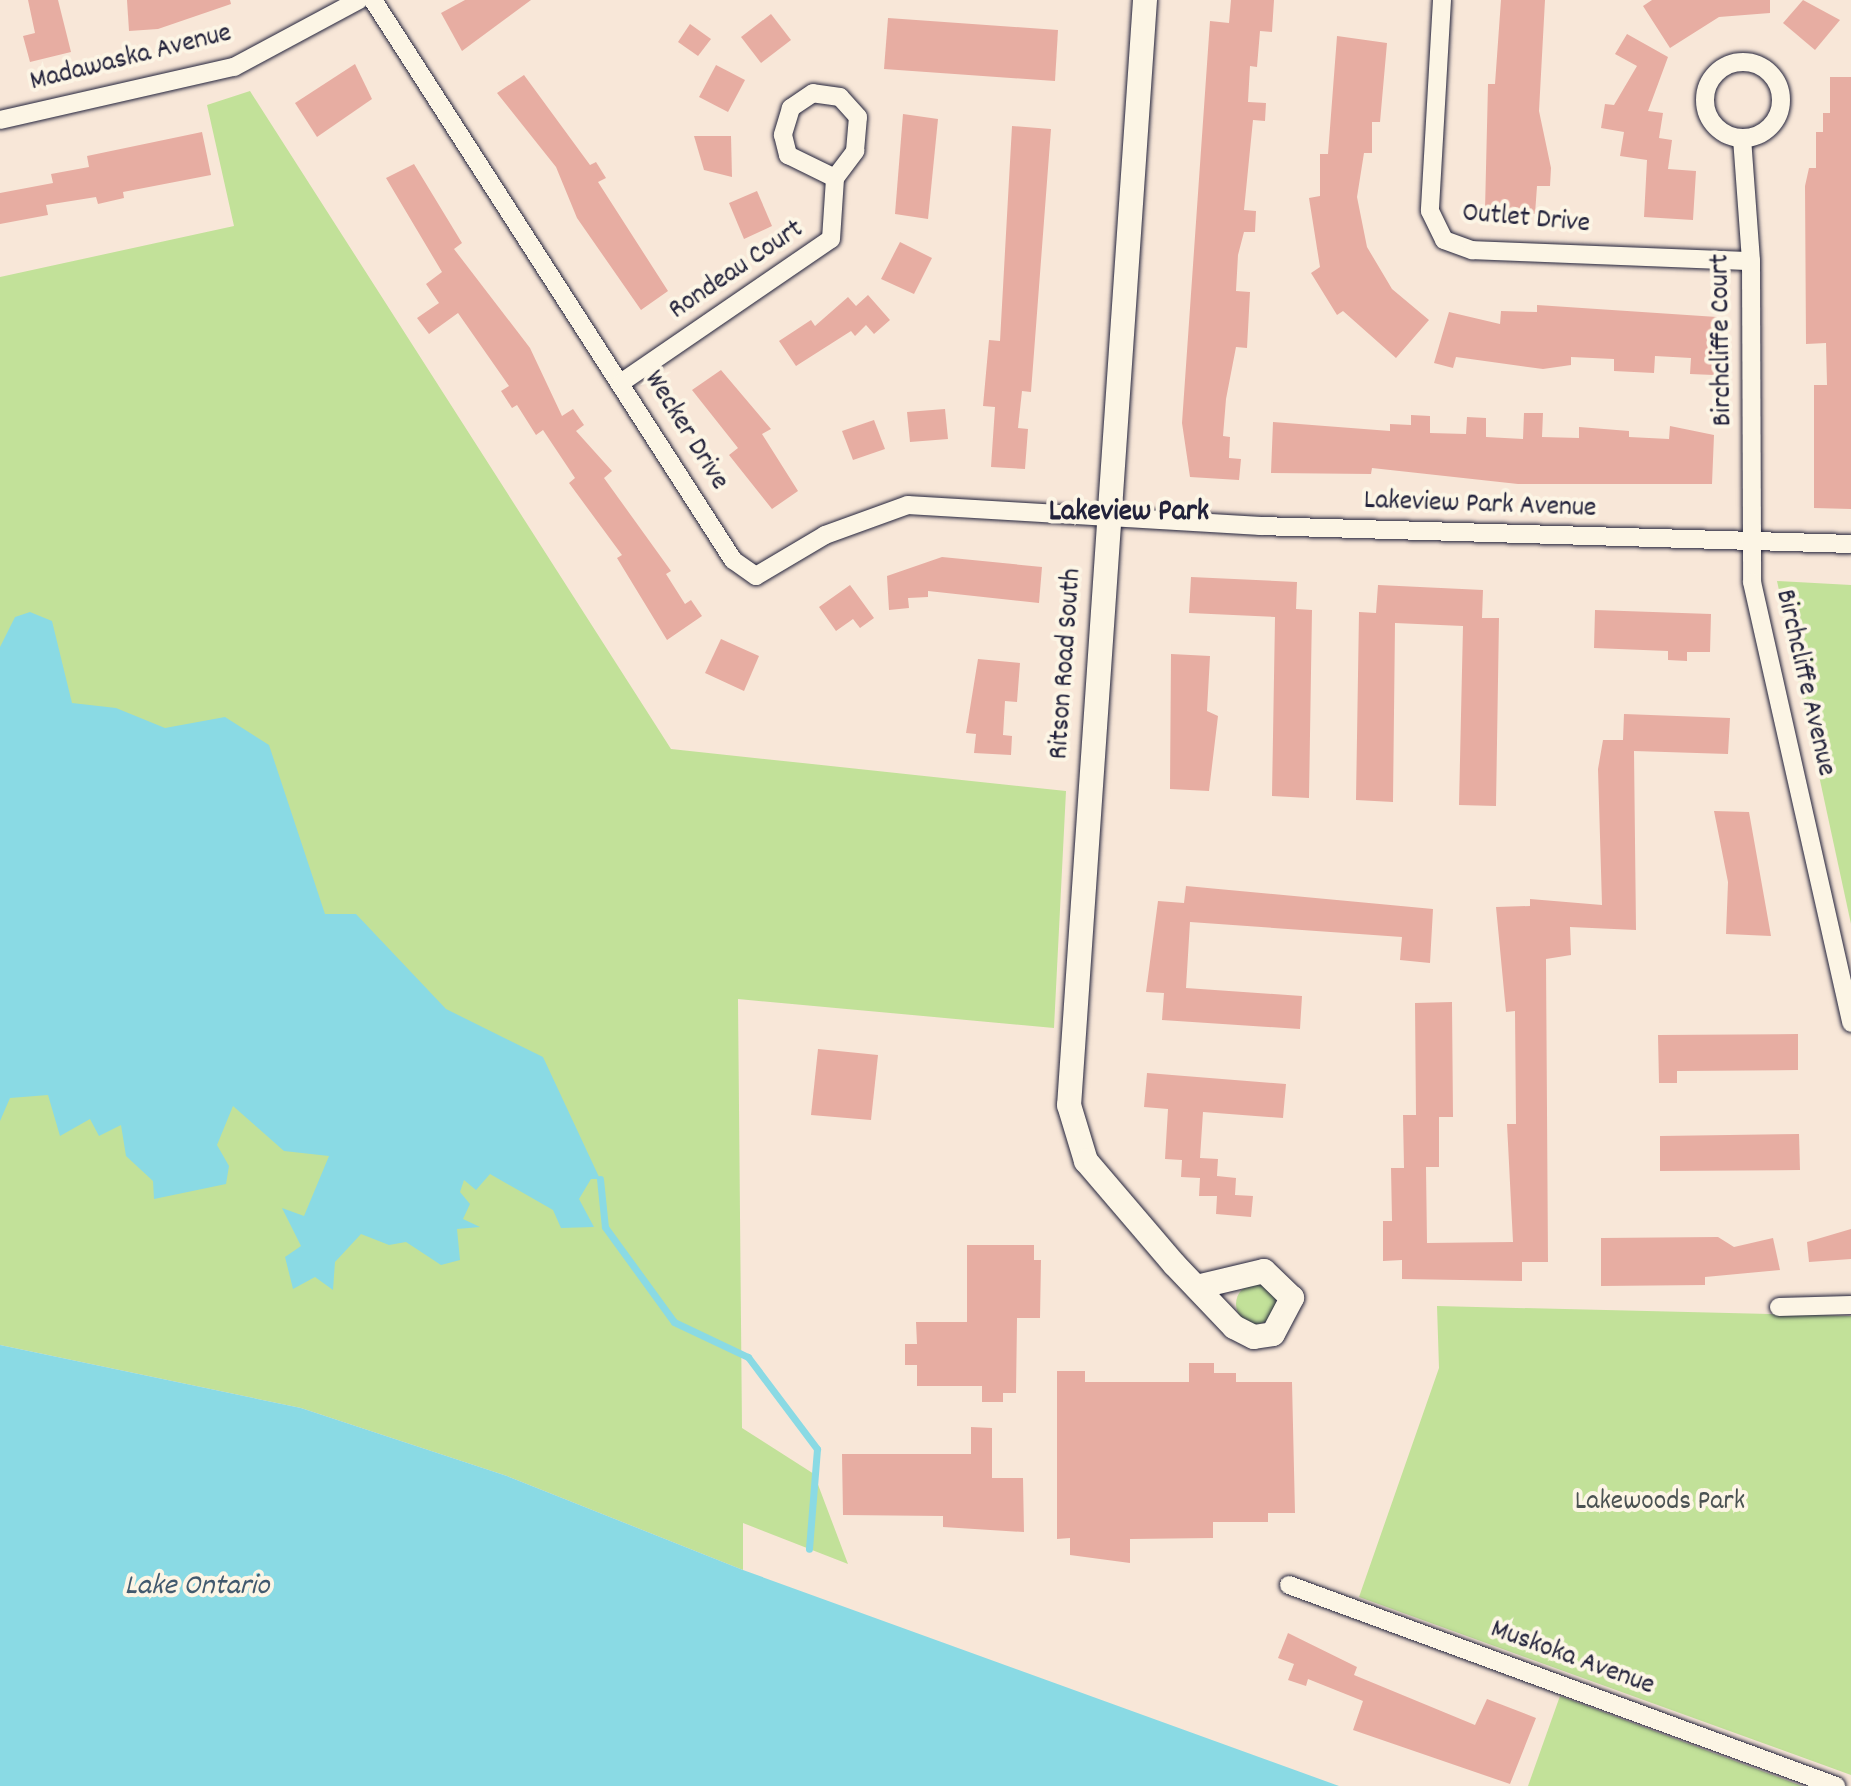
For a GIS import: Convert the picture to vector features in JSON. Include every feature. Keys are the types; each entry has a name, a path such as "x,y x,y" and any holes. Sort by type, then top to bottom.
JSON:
{"street":[{"name":"Madawaska Avenue","path":"0,120 234,67 359,0"},
{"name":"Wecker Drive","path":"373,0 622,382 733,560 756,576 825,535 908,505 1107,519"},
{"name":"Ritson Road South","path":"1145,0 1069,1105 1086,1161 1197,1287"},
{"name":"Outlet Drive","path":"1442,0 1430,211 1444,240 1472,250 1751,261"},
{"path":"1745,61 1770,72 1781,97 1774,123 1742,138 1711,121 1704,96 1719,69 1745,61"},
{"path":"813,93 840,97 858,117 855,151 835,178 788,155 783,135 791,108 813,93"},
{"name":"Birchcliffe Court","path":"1742,138 1751,261 1751,541"},
{"name":"Rondeau Court","path":"622,382 817,255 836,223 835,178"},
{"name":"Lakeview Park Avenue","path":"1107,519 1851,544"},
{"name":"Birchcliffe Avenue","path":"1751,541 1752,582 1851,1023"},
{"path":"1779,1307 1851,1305"},
{"name":"Muskoka Avenue","path":"1289,1585 1836,1786"}],"green space":[{"path":"250,91 671,749 1066,791 1054,1028 738,999 742,1428 814,1474 848,1564 743,1523 743,1570 507,1476 301,1408 0,1345 0,277 234,226 207,105"},
{"path":"1777,581 1851,585 1851,924"},
{"path":"1256,1284 1270,1290 1276,1304 1270,1318 1256,1324 1242,1318 1236,1304 1242,1290"},
{"name":"Lakewoods Park","path":"1437,1306 1851,1316 1851,1775 1359,1597 1439,1368"},
{"path":"1560,1696 1802,1786 1528,1786"}],"water":[{"path":"30,612 52,621 72,703 116,708 165,728 225,717 269,745 325,914 356,914 446,1009 543,1057 600,1179 591,1179 579,1199 594,1227 561,1228 553,1210 490,1174 476,1190 464,1180 460,1192 470,1204 463,1219 480,1227 457,1229 460,1260 441,1265 406,1242 389,1245 361,1234 335,1262 333,1290 315,1277 293,1289 285,1257 301,1246 282,1208 304,1216 329,1156 284,1151 233,1106 217,1145 229,1166 226,1184 154,1199 153,1181 126,1156 121,1125 99,1136 90,1119 60,1136 48,1095 10,1098 0,1121 0,647 15,617"},
{"name":"Lake Ontario","path":"0,1345 301,1408 507,1476 743,1570 1339,1786 0,1786"}],"building":[{"path":"28,0 58,0 71,52 30,62 23,36 35,33"},
{"path":"127,0 230,0 231,4 158,29 129,31"},
{"path":"465,0 531,0 462,51 441,13"},
{"path":"1231,0 1274,0 1272,32 1260,31 1257,67 1250,66 1248,102 1266,103 1265,121 1253,120 1244,210 1256,211 1255,232 1244,232 1238,255 1236,291 1250,292 1247,348 1236,347 1223,436 1230,437 1229,458 1241,459 1239,480 1190,477 1182,423 1210,21 1229,23"},
{"path":"1501,0 1545,0 1539,111 1551,168 1550,186 1537,186 1535,214 1485,210 1488,84 1495,84"},
{"path":"1652,0 1770,0 1770,13 1719,17 1670,48 1643,6"},
{"path":"1803,0 1840,20 1815,50 1783,23"},
{"path":"771,14 791,40 761,63 741,37"},
{"path":"888,18 1058,30 1055,81 884,69"},
{"path":"690,24 711,39 698,56 678,42"},
{"path":"1627,34 1668,57 1648,111 1663,113 1659,138 1672,140 1668,169 1696,171 1693,220 1644,217 1647,160 1620,156 1624,132 1601,128 1605,104 1614,105 1637,66 1615,54"},
{"path":"1337,36 1387,43 1380,122 1372,122 1372,153 1364,153 1357,197 1367,247 1392,289 1429,320 1396,358 1343,311 1337,315 1311,273 1320,267 1309,198 1320,196 1320,154 1328,154"},
{"path":"355,64 372,99 317,137 295,103"},
{"path":"716,65 745,80 728,112 699,97"},
{"path":"524,75 590,165 596,162 606,178 598,182 668,291 641,310 577,218 556,167 497,93"},
{"path":"1830,77 1851,77 1851,509 1814,508 1814,385 1827,385 1826,343 1806,344 1805,186 1809,168 1816,168 1816,132 1823,132 1823,113 1830,113"},
{"path":"903,114 938,119 928,219 895,214"},
{"path":"1012,126 1051,129 1031,392 1022,391 1018,428 1028,429 1025,469 991,467 995,407 983,406 989,340 1000,341"},
{"path":"202,132 211,175 123,192 124,198 98,204 96,197 46,205 48,215 0,224 0,193 53,183 51,174 89,167 87,156"},
{"path":"694,136 731,136 732,177 704,170"},
{"path":"414,164 462,243 454,249 530,348 562,416 573,409 584,425 576,431 612,471 604,478 671,571 666,574 685,604 691,600 702,616 667,640 617,558 622,555 569,483 575,478 543,430 536,435 517,405 512,408 501,391 509,386 458,313 429,334 417,318 439,303 426,284 442,272 386,178"},
{"path":"757,191 772,226 744,239 729,203"},
{"path":"900,242 932,258 914,294 881,279"},
{"path":"868,295 890,320 874,334 866,325 855,336 851,331 796,366 779,341 811,320 815,326 848,297 856,306"},
{"path":"1537,305 1717,317 1714,375 1690,374 1691,358 1655,356 1654,373 1614,371 1614,359 1571,357 1571,365 1543,369 1456,357 1453,368 1434,363 1449,312 1500,324 1501,311 1537,312"},
{"path":"721,370 771,429 762,434 798,491 772,509 729,455 738,448 692,390"},
{"path":"945,409 948,439 910,442 907,412"},
{"path":"1524,413 1543,413 1542,437 1579,438 1579,427 1629,431 1629,437 1669,439 1670,426 1714,435 1712,484 1518,484 1372,468 1371,474 1271,473 1273,422 1390,431 1390,424 1411,425 1411,415 1430,416 1430,433 1466,434 1467,417 1486,418 1486,437 1523,439"},
{"path":"874,420 885,449 853,460 842,431"},
{"path":"942,557 1042,567 1039,603 928,591 928,597 908,598 909,608 889,610 887,576"},
{"path":"1191,577 1297,582 1296,609 1312,610 1309,798 1272,796 1275,617 1189,613"},
{"path":"850,585 874,618 860,628 853,619 836,631 819,607"},
{"path":"1378,585 1483,590 1482,618 1499,618 1496,806 1459,805 1463,626 1395,623 1393,802 1356,800 1359,612 1376,613"},
{"path":"1595,610 1711,614 1710,652 1687,652 1687,661 1668,660 1668,651 1594,648"},
{"path":"721,639 759,656 744,691 705,673"},
{"path":"1171,654 1210,656 1207,711 1218,716 1209,791 1170,789"},
{"path":"978,659 1020,663 1017,702 1005,701 1003,735 1012,736 1011,755 974,753 976,734 966,733"},
{"path":"1624,714 1730,718 1728,754 1634,751 1636,930 1570,927 1571,955 1546,959 1548,1262 1522,1262 1522,1281 1402,1279 1402,1260 1383,1261 1383,1221 1392,1221 1391,1168 1404,1168 1403,1115 1416,1115 1415,1003 1452,1002 1453,1117 1439,1117 1439,1167 1426,1167 1427,1243 1513,1242 1507,1124 1516,1124 1515,1011 1506,1012 1496,907 1530,906 1530,899 1602,905 1598,769 1603,740 1623,740"},
{"path":"1714,811 1749,812 1771,936 1726,934 1728,882"},
{"path":"1186,886 1433,909 1430,963 1400,960 1402,937 1190,922 1186,988 1302,996 1300,1029 1162,1020 1164,993 1146,992 1158,901 1184,903"},
{"path":"1798,1034 1798,1070 1677,1071 1677,1083 1659,1083 1658,1035"},
{"path":"818,1049 878,1055 871,1120 811,1115"},
{"path":"1147,1073 1286,1084 1283,1118 1203,1112 1200,1158 1218,1159 1217,1176 1236,1178 1235,1195 1253,1196 1251,1217 1216,1214 1217,1196 1199,1196 1200,1178 1181,1177 1182,1160 1165,1159 1168,1109 1144,1107"},
{"path":"1799,1134 1800,1170 1660,1171 1660,1136"},
{"path":"1851,1229 1851,1259 1809,1262 1807,1242"},
{"path":"1718,1237 1734,1247 1773,1238 1780,1270 1705,1277 1705,1285 1601,1286 1601,1238"},
{"path":"967,1245 1034,1245 1034,1260 1041,1260 1040,1318 1017,1318 1016,1393 1003,1393 1003,1402 982,1402 982,1386 917,1386 917,1365 905,1365 905,1344 917,1344 916,1322 967,1322"},
{"path":"1189,1363 1214,1363 1214,1373 1236,1373 1236,1382 1292,1382 1295,1513 1268,1513 1268,1522 1213,1522 1213,1538 1130,1539 1130,1563 1070,1555 1070,1538 1057,1539 1057,1371 1085,1371 1085,1382 1189,1382"},
{"path":"971,1427 992,1428 992,1478 1023,1478 1024,1532 943,1527 943,1516 843,1515 842,1454 971,1454"},
{"path":"1288,1633 1357,1667 1354,1675 1475,1725 1487,1699 1536,1718 1510,1784 1353,1730 1363,1701 1308,1679 1306,1686 1288,1680 1294,1664 1278,1658"}],"waterway":[{"path":"600,1179 605,1227 674,1322 748,1357 817,1449 809,1549"}],"district":[{"name":"Lakeview Park","path":"1129,514"}]}
